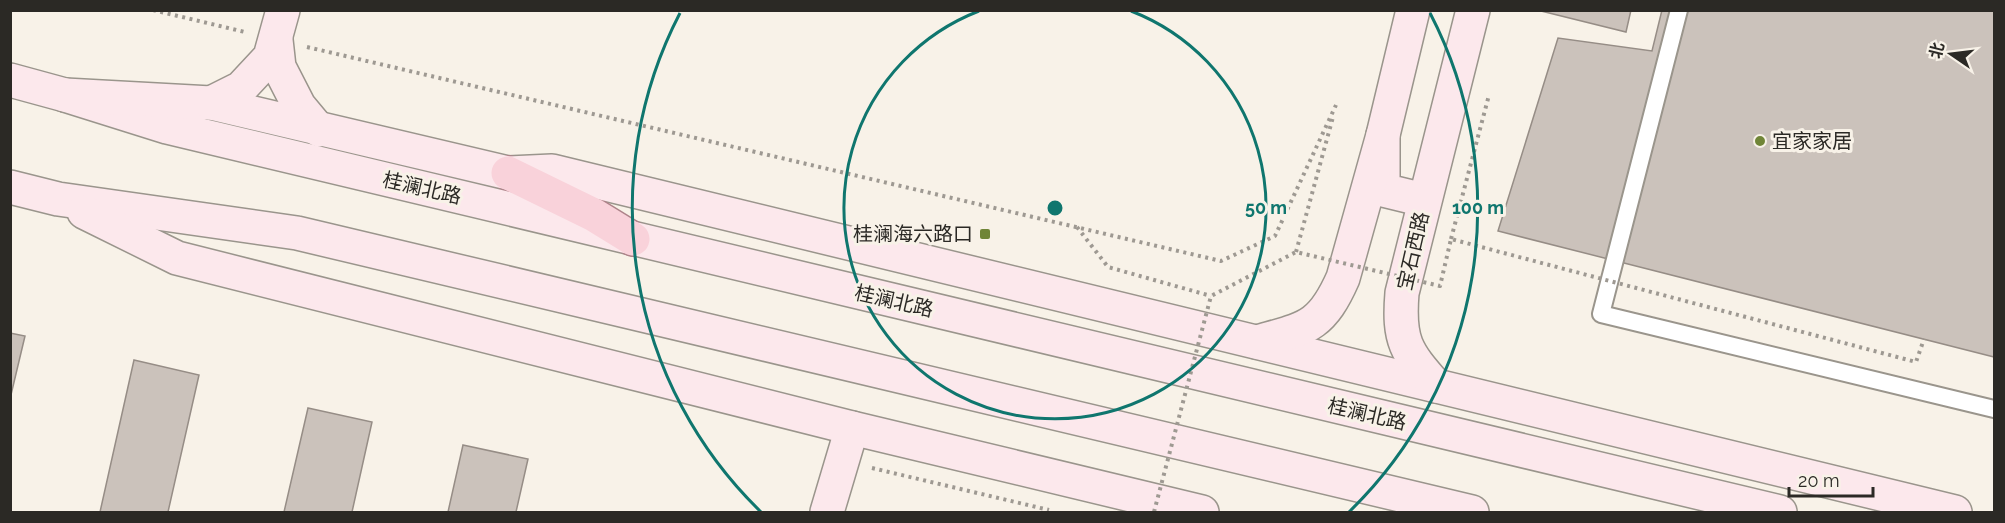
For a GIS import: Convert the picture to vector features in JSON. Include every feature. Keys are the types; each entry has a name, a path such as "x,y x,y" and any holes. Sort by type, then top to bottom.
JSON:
{"main road":[{"name":"宝石西路","path":"1257,342 1299,330 1321,316 1334,299 1343,279 1383,135 1413,10"},
{"path":"1425,200 1473,10"},
{"path":"211,103 241,88 261,69 270,57 280,25"},
{"path":"280,25 279,68 299,106 320,130"},
{"name":"桂澜北路","path":"10,81 65,95 166,127 1780,513"},
{"path":"65,95 211,103 508,173 594,215 633,239"},
{"name":"宝石西路","path":"1383,135 1383,190 1425,200 1402,293 1400,312 1402,338 1413,360 1437,386"},
{"path":"508,173 552,171 1955,513"},
{"path":"10,187 58,199 297,233 1472,513"},
{"path":"58,199 177,258 852,428 1202,513"},
{"path":"827,513 852,428"}],"lane":[{"path":"1679,10 1601,314 1995,409"}],"path":[{"path":"153,10 280,25 1077,227 1221,261 1275,236 1336,105 1296,252"},
{"path":"1077,227 1108,267 1211,296 1296,252 1440,286 1489,95"},
{"path":"1451,239 1916,362 1924,339"},
{"path":"1154,513 1211,296"},
{"path":"842,461 1050,510"}],"building":[{"path":"1537,10 1631,10 1626,32"},
{"name":"宜家家居","path":"1662,10 1994,10 1994,357 1498,231 1558,38 1652,51"},
{"path":"10,333 25,336 10,399"},
{"path":"134,360 199,375 168,512 100,512"},
{"path":"308,408 372,422 352,512 284,512"},
{"path":"463,445 528,459 516,512 448,512"}],"place":[{"name":"宜家家居","path":"1760,141"},
{"name":"桂澜海六路口","path":"985,234"}]}
